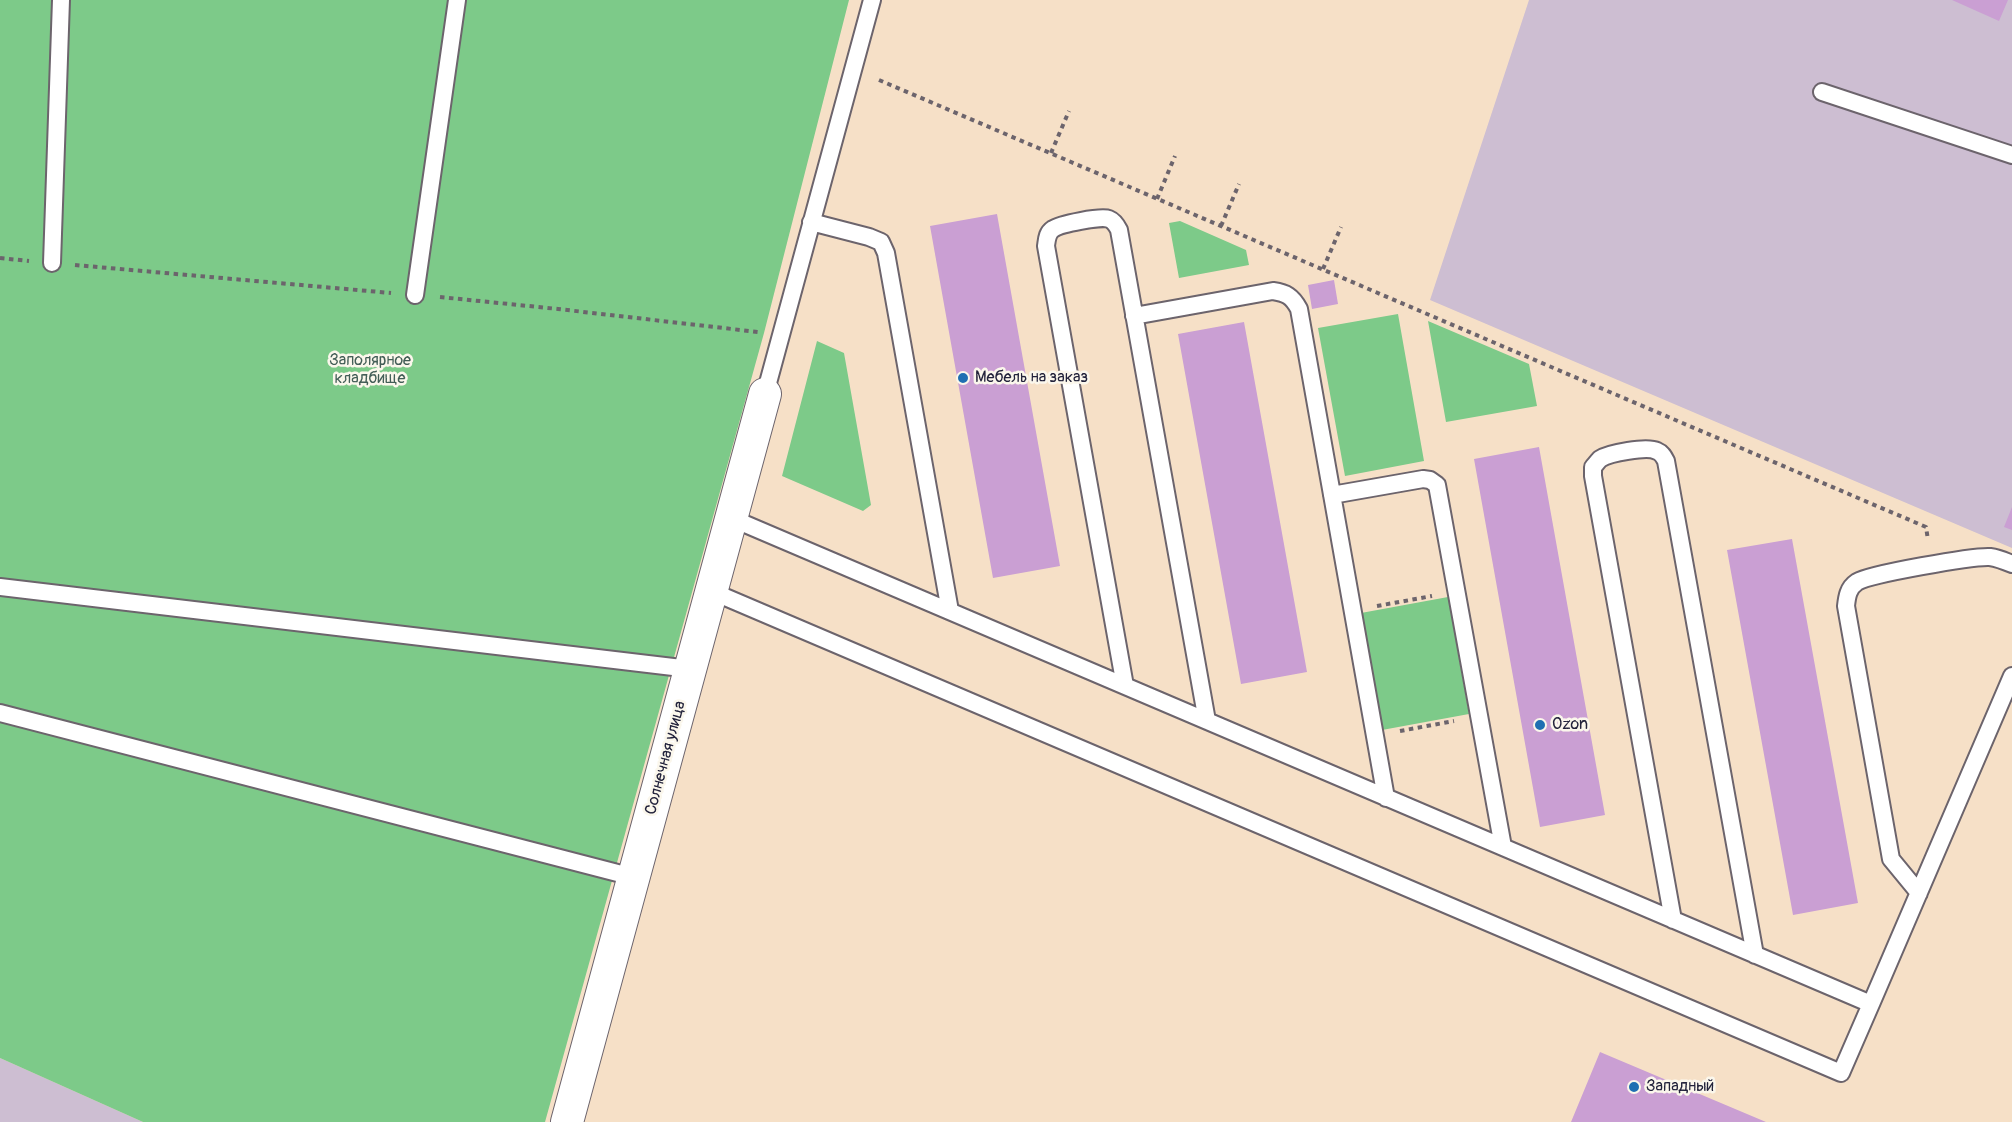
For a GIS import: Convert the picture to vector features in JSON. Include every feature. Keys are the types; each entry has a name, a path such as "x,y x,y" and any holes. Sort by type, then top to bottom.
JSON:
{"street":[{"name":"Солнечная улица","path":"567,1122 765,394"}],"lane":[{"path":"52,263 61,0"},
{"path":"415,295 457,0"},
{"path":"765,394 872,0"},
{"path":"1821,93 2012,155"},
{"path":"1125,686 1046,246 1047,236 1052,229 1101,218 1110,219 1119,230 1207,721"},
{"path":"811,222 869,237 881,242 886,253 950,611"},
{"path":"1134,316 1273,291 1285,293 1294,300 1299,309 1386,798"},
{"path":"1673,920 1593,476 1593,467 1600,459 1608,455 1644,449 1655,450 1663,454 1666,461 1755,955"},
{"path":"1332,495 1423,479 1430,480 1437,485 1503,847"},
{"path":"731,518 1871,1004"},
{"path":"1919,893 1891,859 1846,606 1848,593 1855,583 1867,577 1933,565 1992,557 2012,564"},
{"path":"0,587 690,669"},
{"path":"711,591 1841,1073 2012,676"},
{"path":"0,713 633,877"}],"path":[{"path":"879,80 1926,527 1933,565"},
{"path":"1051,153 1069,111"},
{"path":"1157,198 1175,156"},
{"path":"1221,226 1239,184"},
{"path":"1323,269 1341,227"},
{"path":"1353,610 1457,591"},
{"path":"1376,735 1479,717"}],"shaded area":[{"path":"1529,0 2012,0 2012,548 1430,300"},
{"path":"0,1058 143,1122 0,1122"}],"green space":[{"name":"Заполярное кладбище","path":"0,0 849,0 764,333 545,1122 143,1122 0,1058"},
{"path":"1180,221 1246,250 1249,265 1179,278 1169,223"},
{"path":"1398,314 1424,461 1345,476 1318,328"},
{"path":"1428,321 1529,364 1537,406 1446,422"},
{"path":"817,341 844,353 871,505 863,511 782,476"},
{"path":"1448,597 1469,714 1382,730 1361,613"}],"building":[{"path":"1952,0 2008,0 1999,21"},
{"path":"997,214 1060,566 993,578 930,226"},
{"path":"1334,280 1338,304 1312,309 1308,285"},
{"path":"1244,322 1307,672 1241,684 1178,334"},
{"path":"1539,447 1605,815 1540,827 1474,459"},
{"path":"2012,507 2012,530 2004,527"},
{"path":"1792,539 1858,903 1793,915 1727,550"},
{"name":"Западный","path":"1600,1052 1766,1122 1571,1122"}],"place":[{"name":"Мебель на заказ","path":"963,378"},
{"name":"Ozon","path":"1540,725"},
{"name":"Западный","path":"1634,1087"}]}
